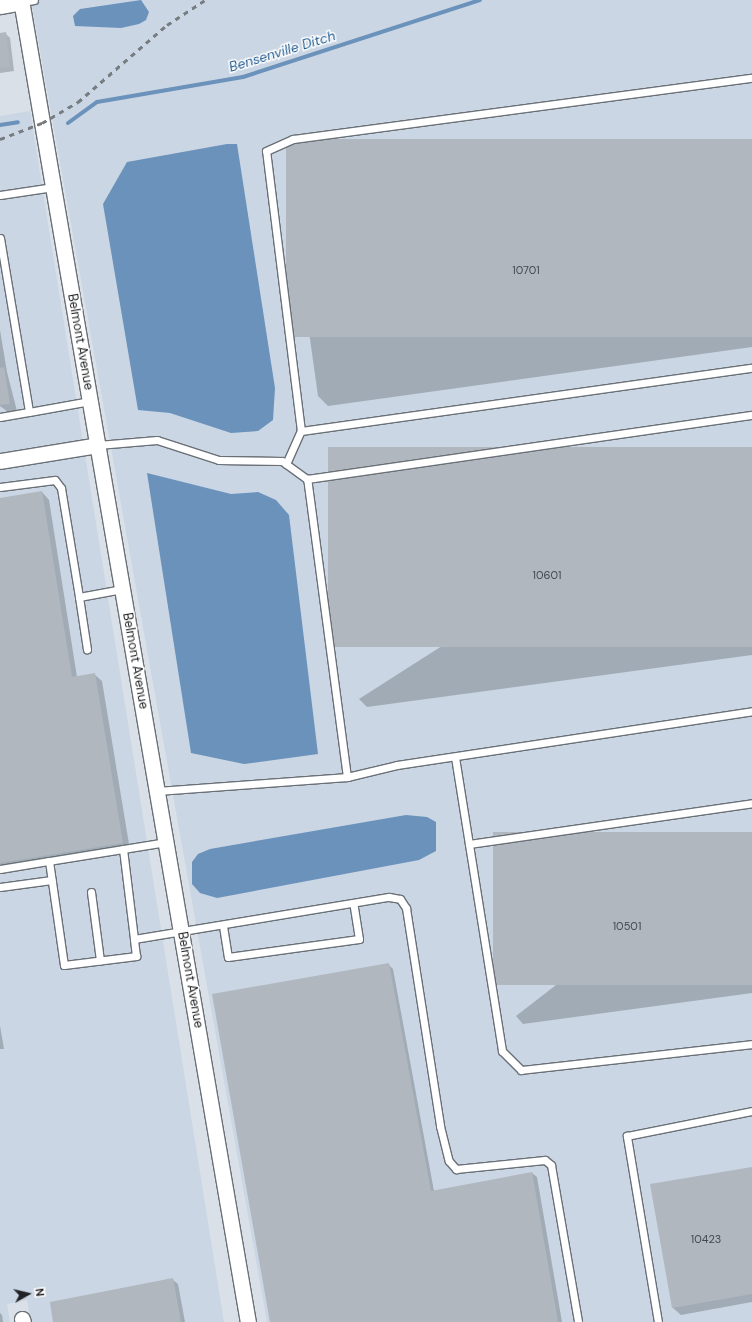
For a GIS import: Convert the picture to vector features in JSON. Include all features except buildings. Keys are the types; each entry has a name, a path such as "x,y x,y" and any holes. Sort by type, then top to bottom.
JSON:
{"street":[{"path":"0,6 25,1"},
{"name":"Belmont Avenue","path":"25,1 53,187 248,1322"},
{"path":"0,461 98,444"}],"lane":[{"path":"286,464 301,431 266,151 293,139 752,78"},
{"path":"0,196 53,187"},
{"path":"0,238 29,412"},
{"path":"301,431 752,368"},
{"path":"0,417 90,401"},
{"path":"98,444 157,440 219,460 286,464 308,479 752,416"},
{"path":"0,487 48,479 59,484 87,649"},
{"path":"308,479 347,777"},
{"path":"79,597 122,589"},
{"path":"157,791 347,777 455,756 752,711"},
{"path":"455,756 502,1051 521,1070 752,1044"},
{"path":"469,844 752,803"},
{"path":"0,869 166,842"},
{"path":"49,861 64,965 136,956 123,849"},
{"path":"0,887 52,880"},
{"path":"91,892 100,960"},
{"path":"134,939 181,933 389,896 400,899 406,908 440,1126 452,1165 456,1169 545,1160 551,1165 578,1322"},
{"path":"222,926 228,957 359,939 353,903"},
{"path":"658,1322 627,1136 752,1111"}],"shaded area":[{"path":"31,0 752,0 752,1322 267,1322"},
{"path":"30,111 224,1322 31,1322 27,1300 7,1304 10,1322 0,1322 0,116"}],"water":[{"path":"141,0 149,12 146,20 139,24 121,28 75,26 73,16 80,9"},
{"path":"227,144 237,144 275,388 273,420 258,431 231,433 170,413 138,410 103,204 127,162"},
{"path":"147,473 231,494 258,492 276,500 289,515 318,754 244,764 191,753"},
{"path":"406,815 427,817 436,822 436,851 419,860 217,898 200,893 192,884 192,862 198,854 210,849"}],"waterway":[{"name":"Bensenville Ditch","path":"68,123 97,102 243,77 480,0"},
{"name":"Bensenville Ditch","path":"0,125 18,122"}],"railway":[{"path":"0,139 42,123 78,102 167,25 205,0"}]}
